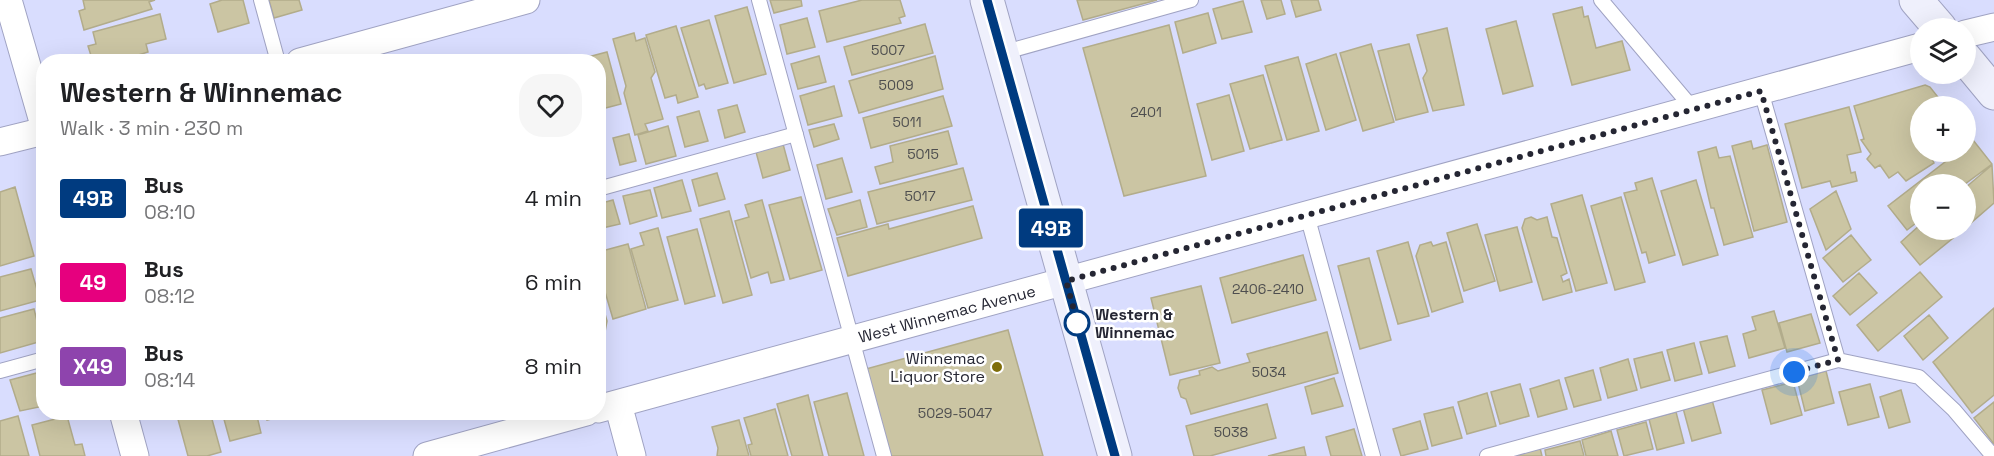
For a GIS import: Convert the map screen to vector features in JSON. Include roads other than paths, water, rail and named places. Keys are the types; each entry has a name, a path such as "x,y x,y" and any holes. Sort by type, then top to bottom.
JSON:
{"main road":[{"path":"987,0 1114,456"},
{"path":"1916,0 1931,18"},
{"path":"1976,71 1994,93"}],"street":[{"path":"8,0 36,97"},
{"path":"328,54 510,2"},
{"path":"1976,31 1994,27"},
{"name":"West Winnemac Avenue","path":"608,406 1910,50"},
{"path":"0,142 36,133"},
{"path":"608,406 632,456"},
{"path":"125,420 135,456"},
{"path":"427,456 557,420"}],"lane":[{"path":"261,0 276,54"},
{"path":"759,0 885,456"},
{"path":"1002,53 1191,0"},
{"path":"1601,0 1694,110"},
{"path":"1761,91 1838,360"},
{"path":"606,187 796,134"},
{"path":"1307,215 1373,456"},
{"path":"1487,456 1838,360 1919,377 1954,410 1993,456"},
{"path":"0,371 36,361"}],"place":[{"name":"Western & Winnemac","path":"1077,323"},
{"name":"Winnemac Liquor Store","path":"997,367"}]}
